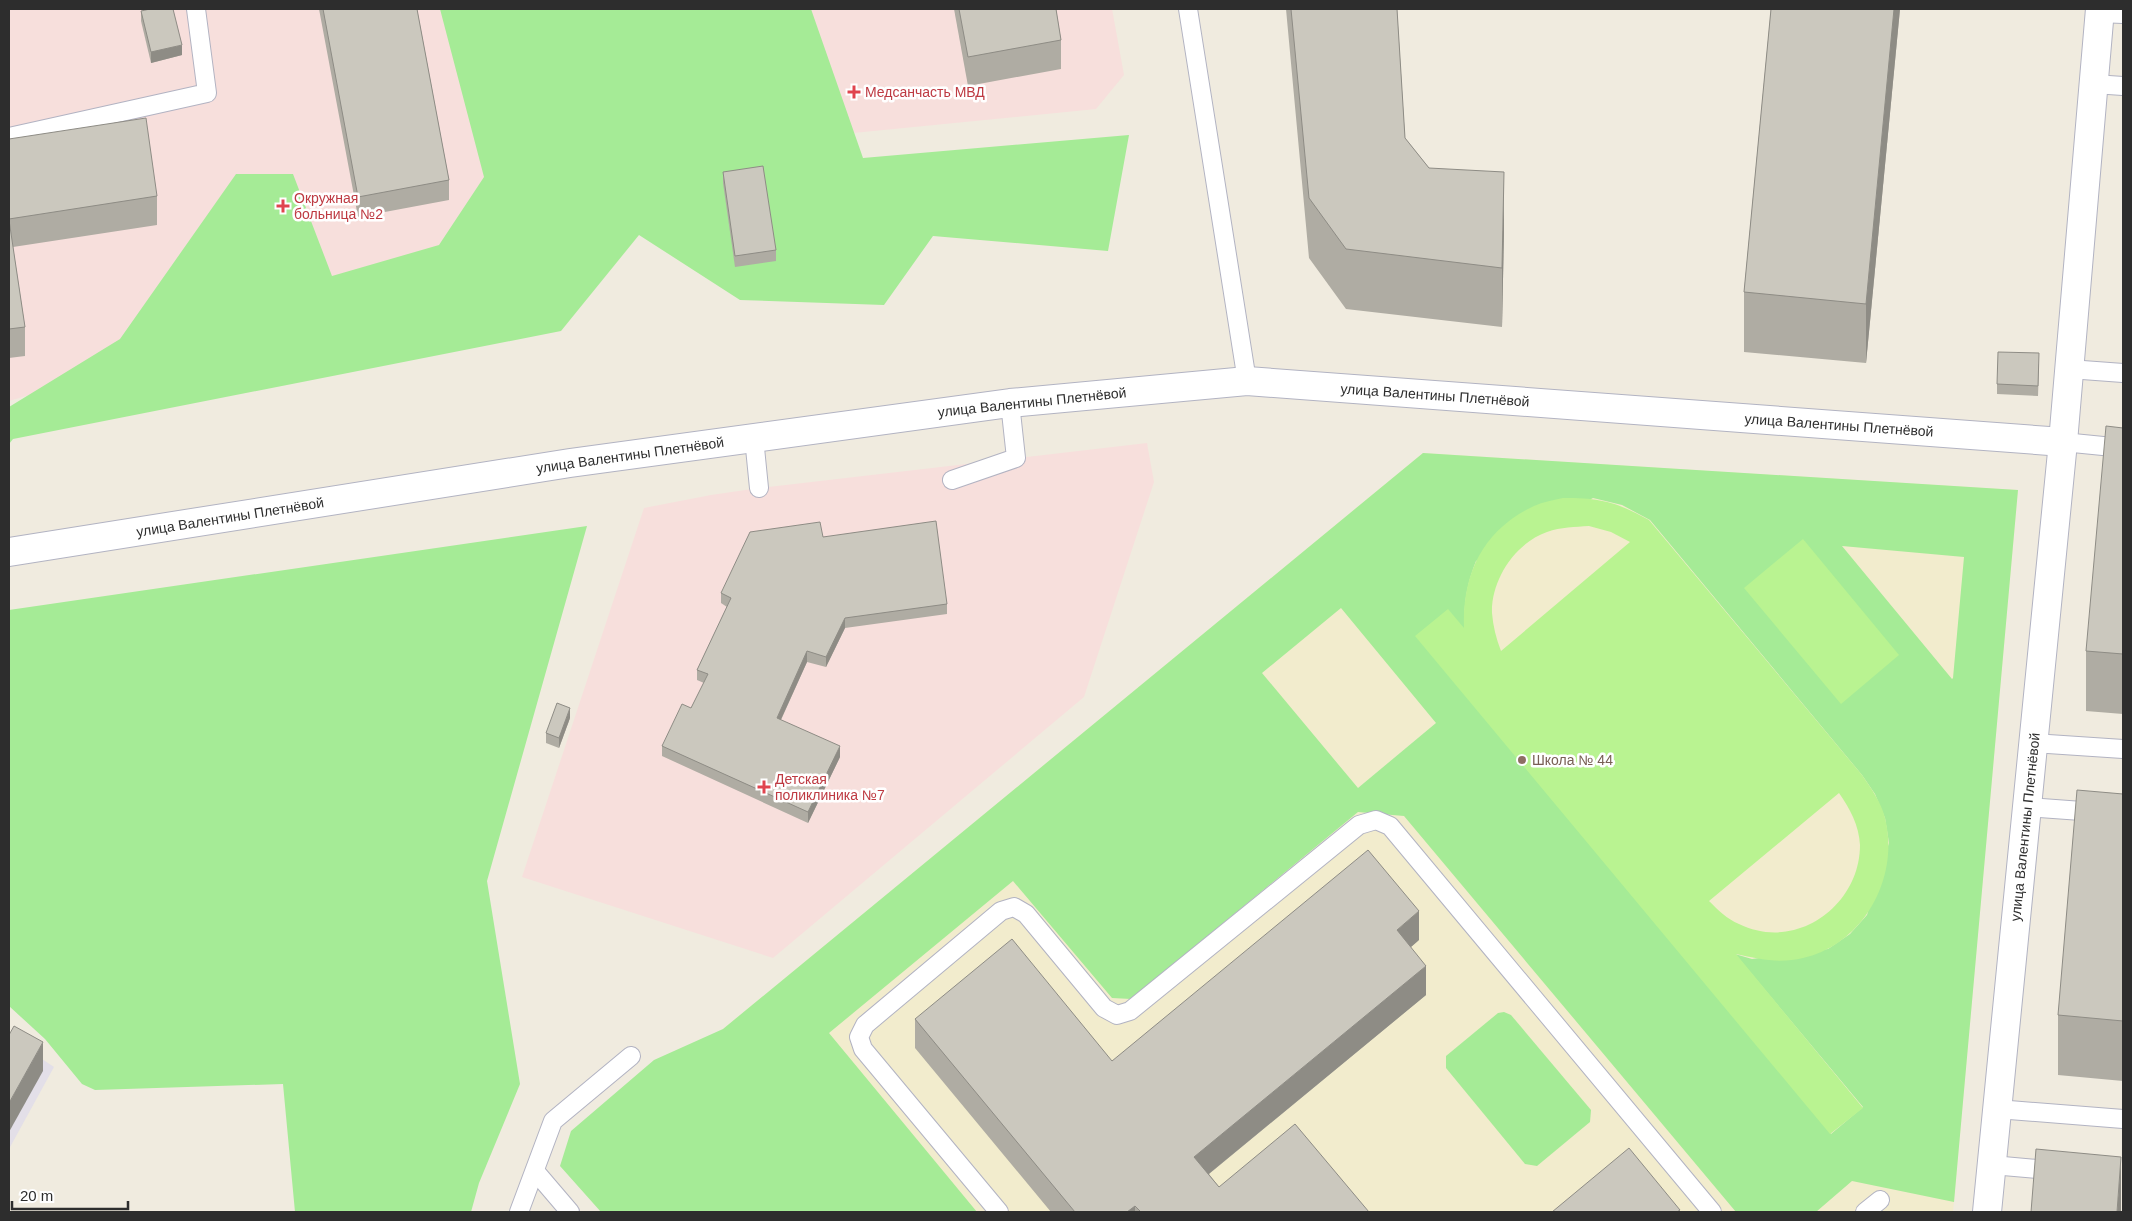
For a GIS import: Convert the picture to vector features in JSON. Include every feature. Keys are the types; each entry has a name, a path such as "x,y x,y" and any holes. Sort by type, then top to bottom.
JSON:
{"street":[{"name":"улица Валентины Плетнёвой","path":"1987,1212 2063,442 2094,84 2107,12"},
{"name":"улица Валентины Плетнёвой","path":"9,552 570,463 1010,403 1246,381 2063,442"}],"lane":[{"path":"9,137 206,93 196,9"},
{"path":"1188,9 1246,381"},
{"path":"2094,84 2123,86"},
{"path":"2069,369 2123,373"},
{"path":"952,480 1016,458 1010,403"},
{"path":"754,438 759,488"},
{"path":"2063,442 2123,448"},
{"path":"2033,742 2123,749"},
{"path":"2027,807 2123,814"},
{"path":"999,1212 863,1048 859,1037 865,1025 1001,911 1014,907 1026,914 1104,1008 1117,1015 1130,1011 1359,824 1376,820 1390,826 1712,1212"},
{"path":"519,1212 553,1121 630,1056"},
{"path":"1997,1109 2123,1119"},
{"path":"1992,1165 2076,1172"},
{"path":"535,1170 570,1212"},
{"path":"1865,1212 1880,1200"}],"shaded area":[{"name":"Окружная больница №2","path":"9,9 1112,9 1124,75 1096,109 610,157 503,256 9,401"},
{"name":"Детская поликлиника №7","path":"1147,443 1154,482 1084,697 773,958 522,877 644,508 759,488"},
{"name":"Школа № 44","path":"1423,453 2018,490 1953,1212 874,1212 723,1029"},
{"path":"9,1037 54,1067 9,1149"}],"green space":[{"path":"440,9 811,9 863,158 1129,135 1108,251 933,236 884,305 740,300 639,235 561,331 13,439 9,444 9,407 120,339 236,174 293,174 332,276 439,245 484,177"},
{"path":"1423,453 2018,490 1954,1202 1852,1181 1816,1212 1736,1212 1404,816 1358,812 1131,999 1112,998 1013,881 829,1033 977,1212 601,1212 560,1166 571,1131 654,1060 723,1029","holes":["1593,498 1622,505 1650,520 1862,775 1875,794 1885,818 1889,843 1867,915 1850,934 1828,949 1752,959 1735,954 1863,1107 1831,1134 1465,629 1466,594 1476,561","1842,546 1964,557 1952,679","1341,608 1436,723 1358,788 1262,673"]},
{"path":"1563,498 1608,502 1649,520 1862,775 1881,806 1888,840 1887,863 1882,885 1860,923 1844,939 1825,950 1803,958 1777,961 1736,954 1863,1108 1830,1134 1415,636 1448,609 1464,628 1464,608 1472,572 1479,556 1489,541 1516,516 1534,506","holes":["1589,526 1611,532 1630,542 1501,651 1496,637 1492,613 1496,588 1507,564 1515,554 1535,537 1557,529","1839,793 1850,811 1858,831 1860,845 1857,867 1849,887 1837,904 1821,918 1802,927 1782,932 1761,931 1731,920 1709,901"]},
{"path":"587,526 487,881 520,1084 479,1183 471,1212 295,1212 283,1084 95,1090 82,1084 45,1039 9,1006 9,610"},
{"path":"1803,539 1899,655 1841,704 1744,588"},
{"path":"1504,1012 1511,1015 1591,1110 1590,1122 1537,1166 1525,1164 1446,1068 1446,1056 1498,1013"}],"building":[{"path":"173,9 182,45 151,52 141,11"},
{"path":"323,9 417,9 449,180 358,197"},
{"path":"959,9 1056,9 1061,40 968,57"},
{"path":"1291,9 1397,9 1405,138 1429,168 1504,172 1502,268 1346,249 1309,198"},
{"path":"1771,9 1894,9 1866,304 1744,292"},
{"path":"146,118 157,196 9,219 9,139"},
{"path":"763,166 776,250 735,256 723,172"},
{"path":"9,220 25,327 9,329"},
{"path":"1998,352 2039,353 2038,386 1997,384"},
{"path":"2106,426 2123,428 2123,654 2086,651"},
{"path":"936,521 947,604 845,618 826,657 807,651 777,718 840,746 808,812 662,746 682,704 691,708 708,674 697,670 731,598 721,593 750,532 820,522 823,537"},
{"path":"557,703 570,708 559,738 546,733"},
{"path":"2077,790 2123,794 2123,1021 2058,1015"},
{"path":"1368,850 1419,911 1397,930 1426,966 1194,1157 1219,1187 1295,1124 1369,1212 1141,1212 1135,1206 1127,1212 1075,1212 915,1019 1012,939 1112,1061"},
{"path":"14,1026 43,1042 9,1103 9,1035"},
{"path":"1629,1148 1680,1210 1677,1212 1552,1212"},
{"path":"2036,1149 2121,1157 2117,1212 2031,1212"}],"place":[{"name":"Медсанчасть МВД","path":"854,92"},
{"name":"Окружная больница №2","path":"283,206"},
{"name":"Школа № 44","path":"1522,760"},
{"name":"Детская поликлиника №7","path":"764,787"}]}
